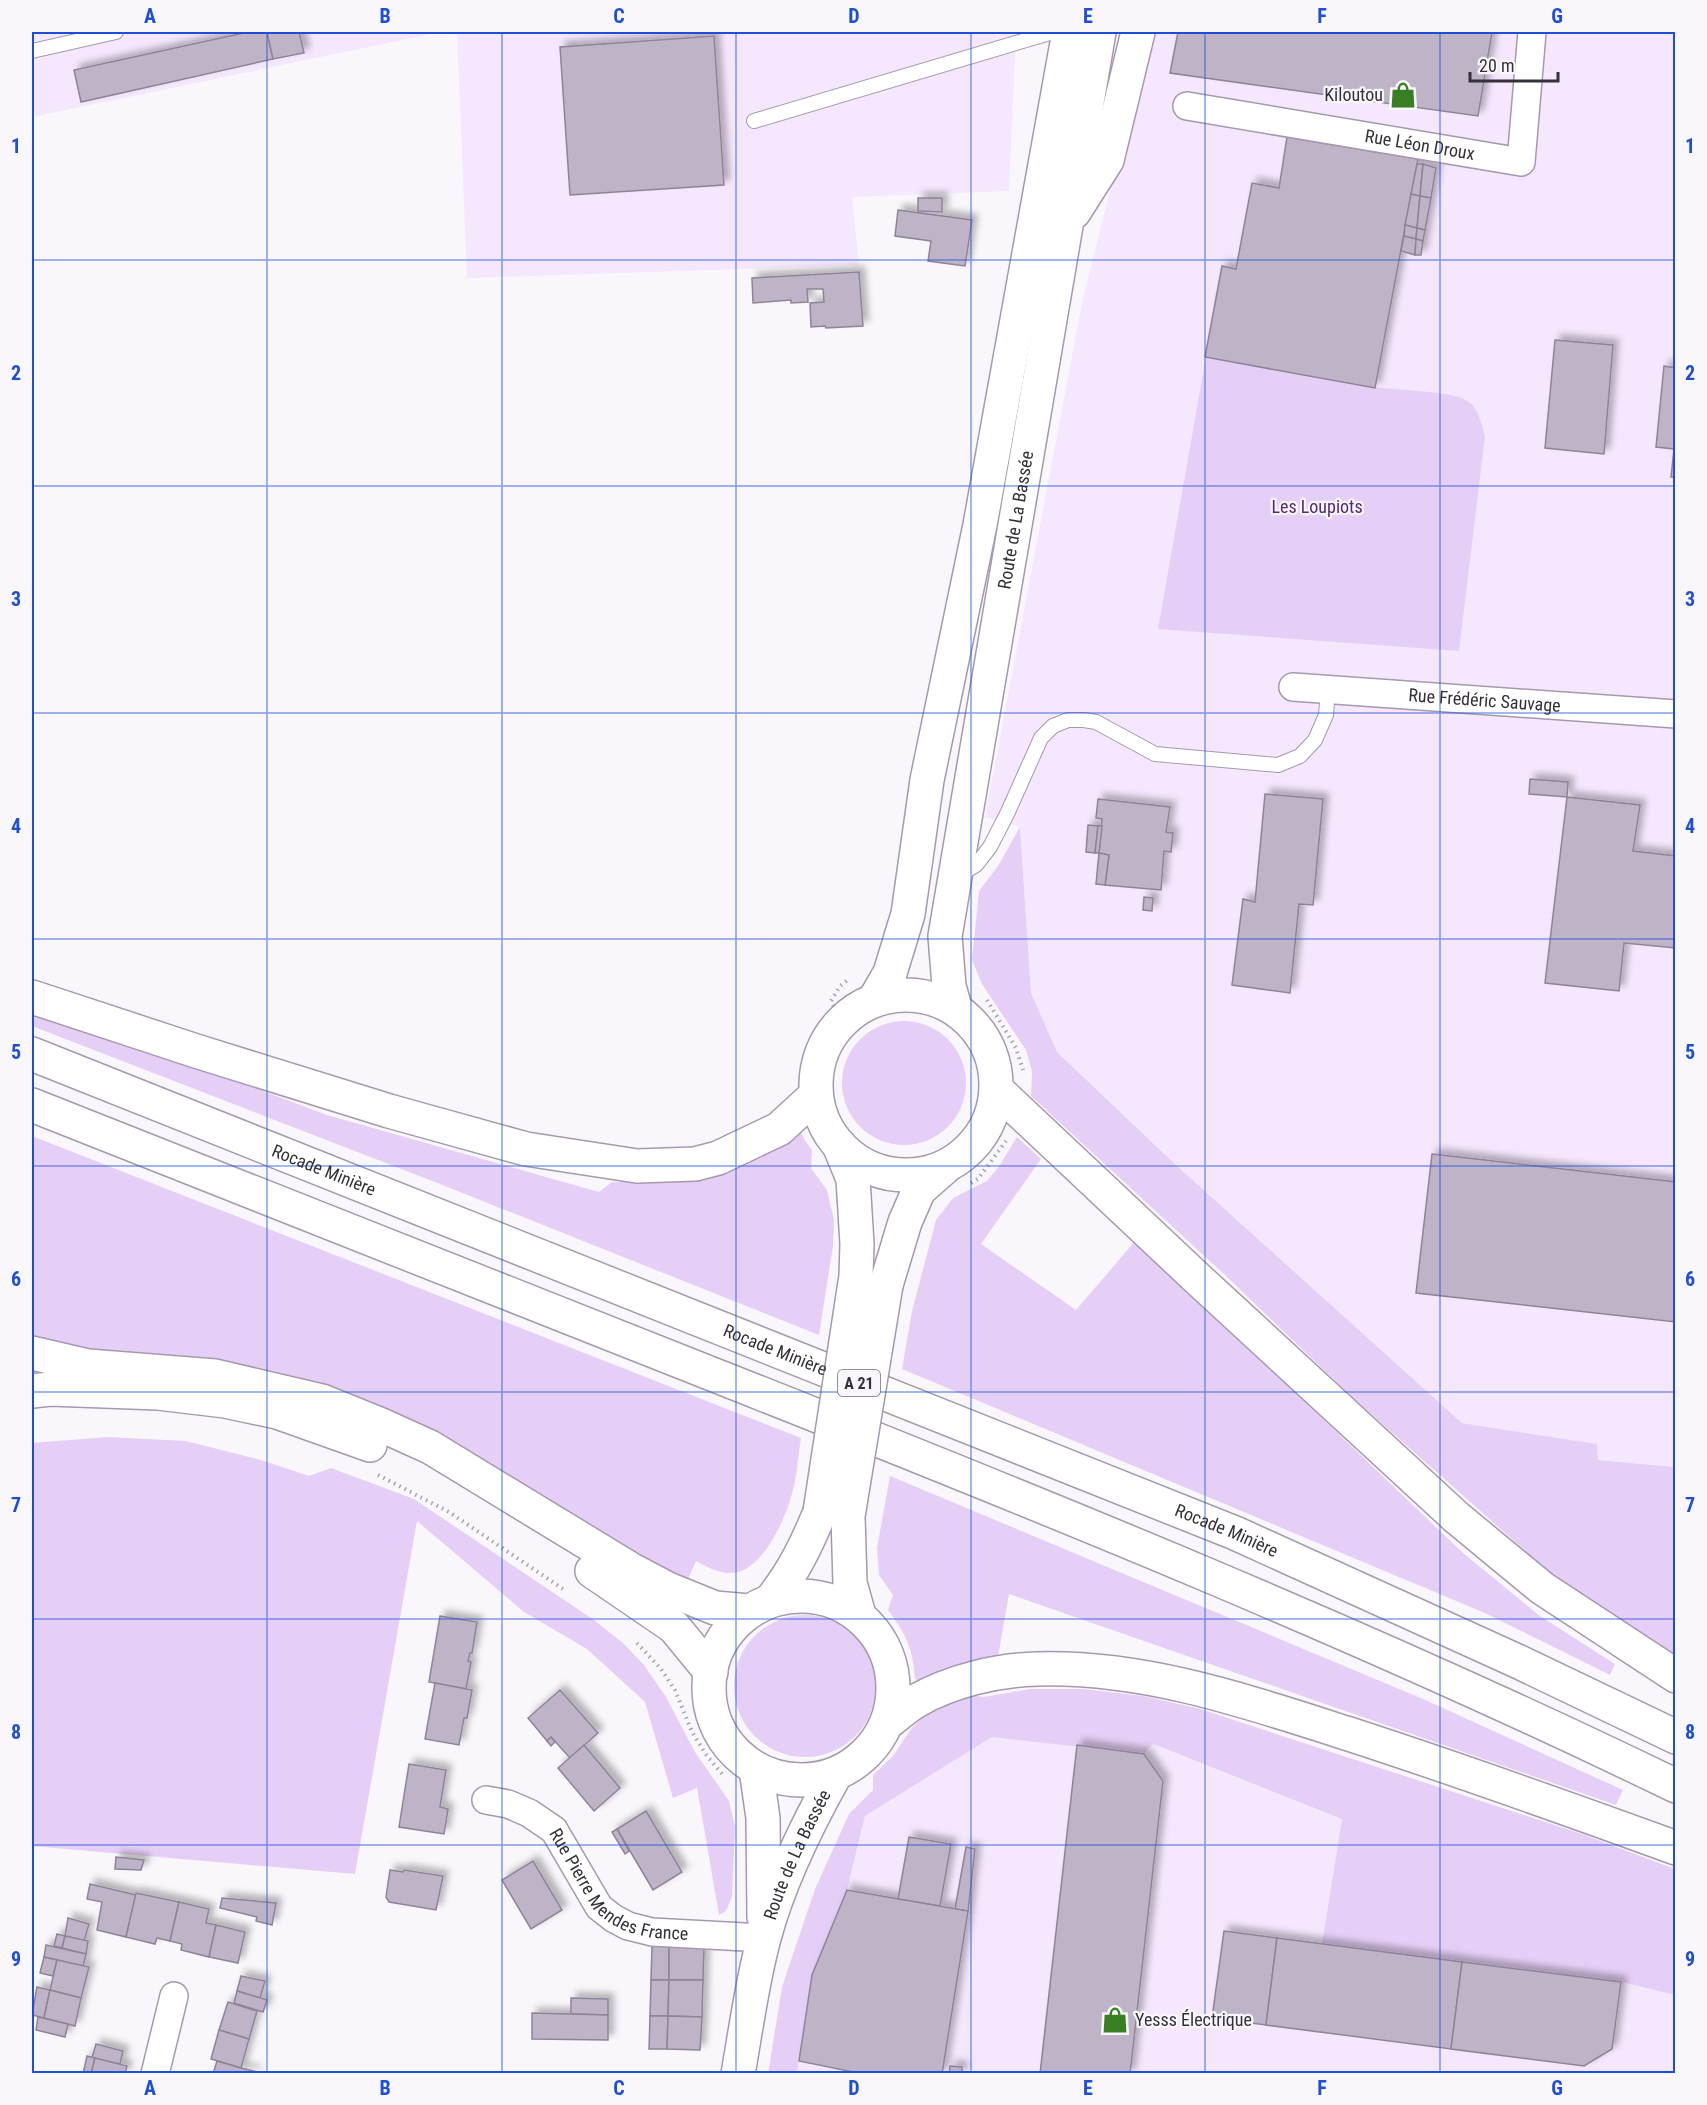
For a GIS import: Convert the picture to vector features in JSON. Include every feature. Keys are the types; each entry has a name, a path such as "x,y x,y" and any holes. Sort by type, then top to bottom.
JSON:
{"main road":[{"name":"Route de La Bassée","path":"875,999 890,973 908,914 927,780 982,513 1069,32"},
{"name":"Route de La Bassée","path":"969,1001 949,986 945,936 1099,32"},
{"path":"1067,224 1107,160 1138,32"},
{"path":"871,1281 857,1244 853,1179 838,1145 820,1114 816,1095 818,1065 829,1037 849,1014 875,999 916,994 936,999 969,1001 970,1020 982,1035 991,1052 996,1070 1199,1280 1456,1517 1542,1588 1630,1648 1676,1676"},
{"path":"32,997 389,1111 514,1146 637,1166 695,1164 717,1158 779,1129 816,1095"},
{"name":"Rocade Minière","path":"32,1054 1235,1533 1516,1661 1676,1737"},
{"path":"859,1615 834,1514 871,1281 905,1222 919,1190 944,1168 965,1154 981,1136 1012,1084"},
{"name":"A 21","path":"32,1105 931,1461 1270,1602 1572,1736 1676,1786"},
{"path":"838,1145 859,1162 879,1171 900,1176 922,1174 944,1168"},
{"path":"32,1353 87,1366 215,1376 322,1401 430,1447 632,1570 668,1589 715,1608 760,1605 801,1595 832,1600 859,1615 877,1634 889,1658 894,1685 887,1723 879,1738 860,1760 835,1774 808,1781 782,1779 756,1769 734,1751 717,1728 709,1700 711,1672 717,1648 731,1628 760,1605 786,1581 806,1546 834,1514"},
{"path":"32,1391 50,1389 158,1393 225,1401 278,1412 394,1454 426,1469 632,1597 674,1627 711,1672"},
{"path":"887,1723 915,1701 945,1687 993,1674 1035,1669 1082,1669 1130,1674 1195,1687 1317,1724 1470,1773 1676,1848"},
{"name":"Route de La Bassée","path":"756,1769 763,1818 764,1938"},
{"name":"Route de La Bassée","path":"738,2073 764,1938 805,1829 835,1774"}],"street":[{"name":"Rue Léon Droux","path":"1188,106 1521,162 1532,32"},
{"name":"Rue Frédéric Sauvage","path":"1293,687 1676,714"},
{"name":"Rue Pierre Mendes France","path":"486,1800 508,1804 529,1813 554,1830 599,1907 628,1926 652,1932 764,1938"},
{"path":"156,2073 174,1996"}],"lane":[{"path":"32,51 116,32"},
{"path":"754,121 1053,32"},
{"path":"956,877 976,865 990,847 1041,738 1053,726 1068,720 1096,722 1155,754 1278,765 1300,756 1315,740 1326,715 1328,689"}],"path":[{"path":"969,1001 1017,1048 1012,1084"},
{"path":"371,1472 391,1480 448,1512 575,1597"},
{"path":"631,1637 661,1669 675,1690 692,1732 707,1756 721,1770 725,1778"}],"shaded area":[{"path":"32,32 441,32 32,117"},
{"path":"457,32 1016,32 1009,191 852,197 859,265 467,278"},
{"path":"1150,32 1675,32 1675,1467 1597,1460 1596,1444 1462,1423 1177,1166 1057,1052 1031,993 1020,827 985,817 1083,298"},
{"path":"992,1737 1077,1745 1152,1744 1342,1819 1323,1943 1621,1982 1675,1995 1675,2073 797,2074 812,1975 847,1890 865,1816"}],"green space":[{"name":"Les Loupiots","path":"1287,137 1418,159 1375,387 1451,395 1469,402 1478,413 1485,436 1459,651 1158,629 1222,266 1237,269 1252,183 1279,188"},
{"path":"1020,827 1031,993 1057,1052 1177,1166 1462,1423 1597,1444 1598,1460 1675,1467 1675,1663 1549,1572 1352,1397 1227,1277 1031,1096 1032,1071 1026,1050 982,984 972,960 979,891 998,866"},
{"path":"32,1009 115,1036 327,1115 599,1192 612,1182 664,1181 797,1123 812,1150 811,1168 827,1190 834,1220 833,1246 819,1335 440,1184 32,1026"},
{"path":"904,1021 928,1026 939,1031 948,1039 956,1048 961,1059 966,1083 961,1107 956,1118 948,1127 939,1135 928,1140 904,1145 880,1140 869,1135 860,1127 852,1118 847,1107 842,1083 847,1059 852,1048 860,1039 869,1031 880,1026"},
{"path":"32,1136 801,1438 793,1490 777,1532 761,1556 742,1571 722,1572 696,1561 686,1584 470,1463 32,1342"},
{"path":"1017,1137 1041,1159 981,1244 1076,1310 1136,1240 1463,1553 1540,1616 1615,1664 1610,1675 1485,1613 902,1369 912,1311 936,1220 953,1198 987,1181"},
{"path":"108,1437 186,1441 261,1460 309,1476 331,1468 414,1499 594,1620 623,1643 644,1665 666,1697 695,1752 729,1801 735,1827 732,1896 726,1911 719,1915 697,1788 673,1798 645,1702 587,1649 524,1612 417,1521 355,1874 32,1846 32,1443"},
{"path":"890,1476 1423,1699 1623,1790 1616,1805 1009,1594 998,1657 946,1669 923,1682 915,1679 908,1642 888,1610 893,1595 879,1575 877,1548"},
{"path":"805,1615 832,1621 855,1636 870,1659 876,1686 870,1713 855,1736 832,1751 805,1757 778,1751 755,1736 740,1713 734,1686 740,1659 755,1636 778,1621"},
{"path":"1030,1689 1083,1689 1144,1696 1200,1709 1582,1834 1675,1869 1675,1995 1621,1982 1322,1944 1342,1819 1153,1744 1144,1754 992,1737 865,1816 847,1890 812,1975 797,2073 768,2074 782,1987 815,1889 849,1814 873,1790 873,1775 892,1757 911,1729 936,1704 963,1693 983,1697"}],"building":[{"path":"248,32 267,32 273,59 81,102 74,70"},
{"path":"267,32 299,32 304,53 273,59"},
{"name":"Kiloutou","path":"1178,32 1492,32 1478,116 1170,73"},
{"path":"714,36 724,185 570,195 560,47"},
{"path":"1287,137 1418,159 1375,388 1205,357 1222,266 1236,269 1252,183 1279,188"},
{"path":"1417,164 1423,164 1420,196 1411,194"},
{"path":"1423,164 1436,168 1431,198 1420,196"},
{"path":"1411,194 1420,196 1417,228 1405,225"},
{"path":"1420,196 1431,198 1425,230 1417,228"},
{"path":"918,198 942,198 942,212 918,211"},
{"path":"898,210 972,220 965,266 928,261 931,241 895,236"},
{"path":"1405,225 1417,228 1416,239 1404,236"},
{"path":"1417,228 1425,230 1423,241 1416,239"},
{"path":"1404,236 1416,239 1415,255 1401,251"},
{"path":"1416,239 1423,241 1421,255 1415,255"},
{"path":"859,272 863,326 811,327 810,303 824,302 823,289 807,289 808,302 791,303 791,300 753,303 752,278"},
{"path":"1555,340 1613,345 1604,454 1545,448"},
{"path":"1664,366 1676,368 1676,477 1671,477 1674,449 1656,447"},
{"path":"1530,779 1568,782 1567,797 1529,794"},
{"path":"1265,794 1323,799 1313,905 1299,904 1290,993 1232,985 1243,899 1255,902"},
{"path":"1567,797 1640,805 1633,851 1676,856 1676,948 1624,943 1619,991 1545,983"},
{"path":"1098,799 1170,807 1166,832 1173,833 1171,852 1164,851 1161,890 1105,885 1109,855 1099,853 1102,819 1096,818"},
{"path":"1088,825 1098,826 1095,853 1086,852"},
{"path":"1098,826 1102,826 1099,853 1095,853"},
{"path":"1099,853 1109,855 1105,885 1096,884"},
{"path":"1144,897 1153,898 1152,911 1143,910"},
{"path":"1432,1154 1676,1182 1676,1322 1416,1293"},
{"path":"440,1616 477,1622 472,1653 468,1661 471,1662 466,1689 429,1682"},
{"path":"435,1683 472,1690 459,1745 425,1739"},
{"path":"560,1690 598,1733 570,1758 551,1737 547,1741 528,1718"},
{"path":"551,1737 555,1742 551,1746 547,1741"},
{"path":"584,1745 620,1788 594,1811 558,1768"},
{"path":"1077,1745 1144,1754 1163,1781 1130,2074 1040,2074"},
{"path":"409,1764 446,1770 440,1807 448,1809 444,1834 399,1827"},
{"path":"646,1811 682,1872 653,1890 617,1829"},
{"path":"617,1829 629,1851 625,1854 612,1832"},
{"path":"909,1837 951,1844 940,1906 898,1899"},
{"path":"966,1847 975,1849 968,1911 955,1909"},
{"path":"116,1857 144,1860 141,1870 115,1869"},
{"path":"533,1861 562,1910 531,1929 502,1880"},
{"path":"390,1870 443,1876 436,1910 389,1902 386,1897"},
{"path":"90,1884 136,1895 126,1937 97,1930 102,1902 87,1899"},
{"path":"847,1890 968,1911 942,2074 863,2074 799,2061 812,1975"},
{"path":"136,1893 179,1902 170,1941 157,1938 155,1944 126,1937"},
{"path":"222,1898 276,1903 272,1925 256,1921 257,1917 220,1908"},
{"path":"179,1902 209,1909 206,1923 216,1925 209,1957 181,1950 182,1944 170,1941"},
{"path":"68,1918 89,1924 84,1941 65,1936"},
{"path":"216,1925 245,1932 238,1963 209,1957"},
{"path":"1224,1931 1277,1938 1266,2025 1212,2018"},
{"path":"57,1934 65,1936 62,1948 54,1946"},
{"path":"65,1936 88,1941 86,1954 62,1948"},
{"path":"1277,1938 1462,1962 1451,2049 1266,2025"},
{"path":"46,1945 86,1954 83,1966 44,1957"},
{"path":"652,1946 669,1946 669,1980 651,1980"},
{"path":"669,1946 704,1947 703,1980 669,1980"},
{"path":"44,1957 57,1960 53,1976 40,1973"},
{"path":"57,1960 89,1967 81,1998 50,1990"},
{"path":"1462,1962 1621,1982 1612,2049 1584,2066 1451,2049"},
{"path":"241,1976 265,1981 260,1998 237,1991"},
{"path":"651,1980 669,1980 668,2016 650,2016"},
{"path":"669,1980 703,1980 702,2017 668,2016"},
{"path":"37,1987 50,1990 44,2018 32,2015"},
{"path":"50,1990 81,1998 75,2026 44,2018"},
{"path":"237,1991 267,2000 263,2012 234,2003"},
{"path":"571,1998 608,1999 608,2015 571,2014"},
{"path":"228,2002 257,2011 249,2039 219,2030"},
{"path":"532,2013 608,2015 608,2040 532,2039"},
{"path":"650,2016 668,2016 667,2049 649,2049"},
{"path":"668,2016 702,2017 700,2050 667,2049"},
{"path":"38,2017 68,2024 65,2037 36,2030"},
{"path":"219,2030 249,2039 241,2068 211,2059"},
{"path":"96,2044 123,2051 120,2064 92,2058"},
{"path":"87,2056 95,2058 91,2074 83,2074"},
{"path":"95,2058 127,2066 125,2074 91,2074"},
{"path":"217,2061 241,2068 258,2072 213,2074"},
{"path":"950,2066 962,2067 962,2074 949,2074"}],"place":[{"name":"Kiloutou","path":"1403,95"},
{"name":"Yesss Électrique","path":"1115,2020"}]}
